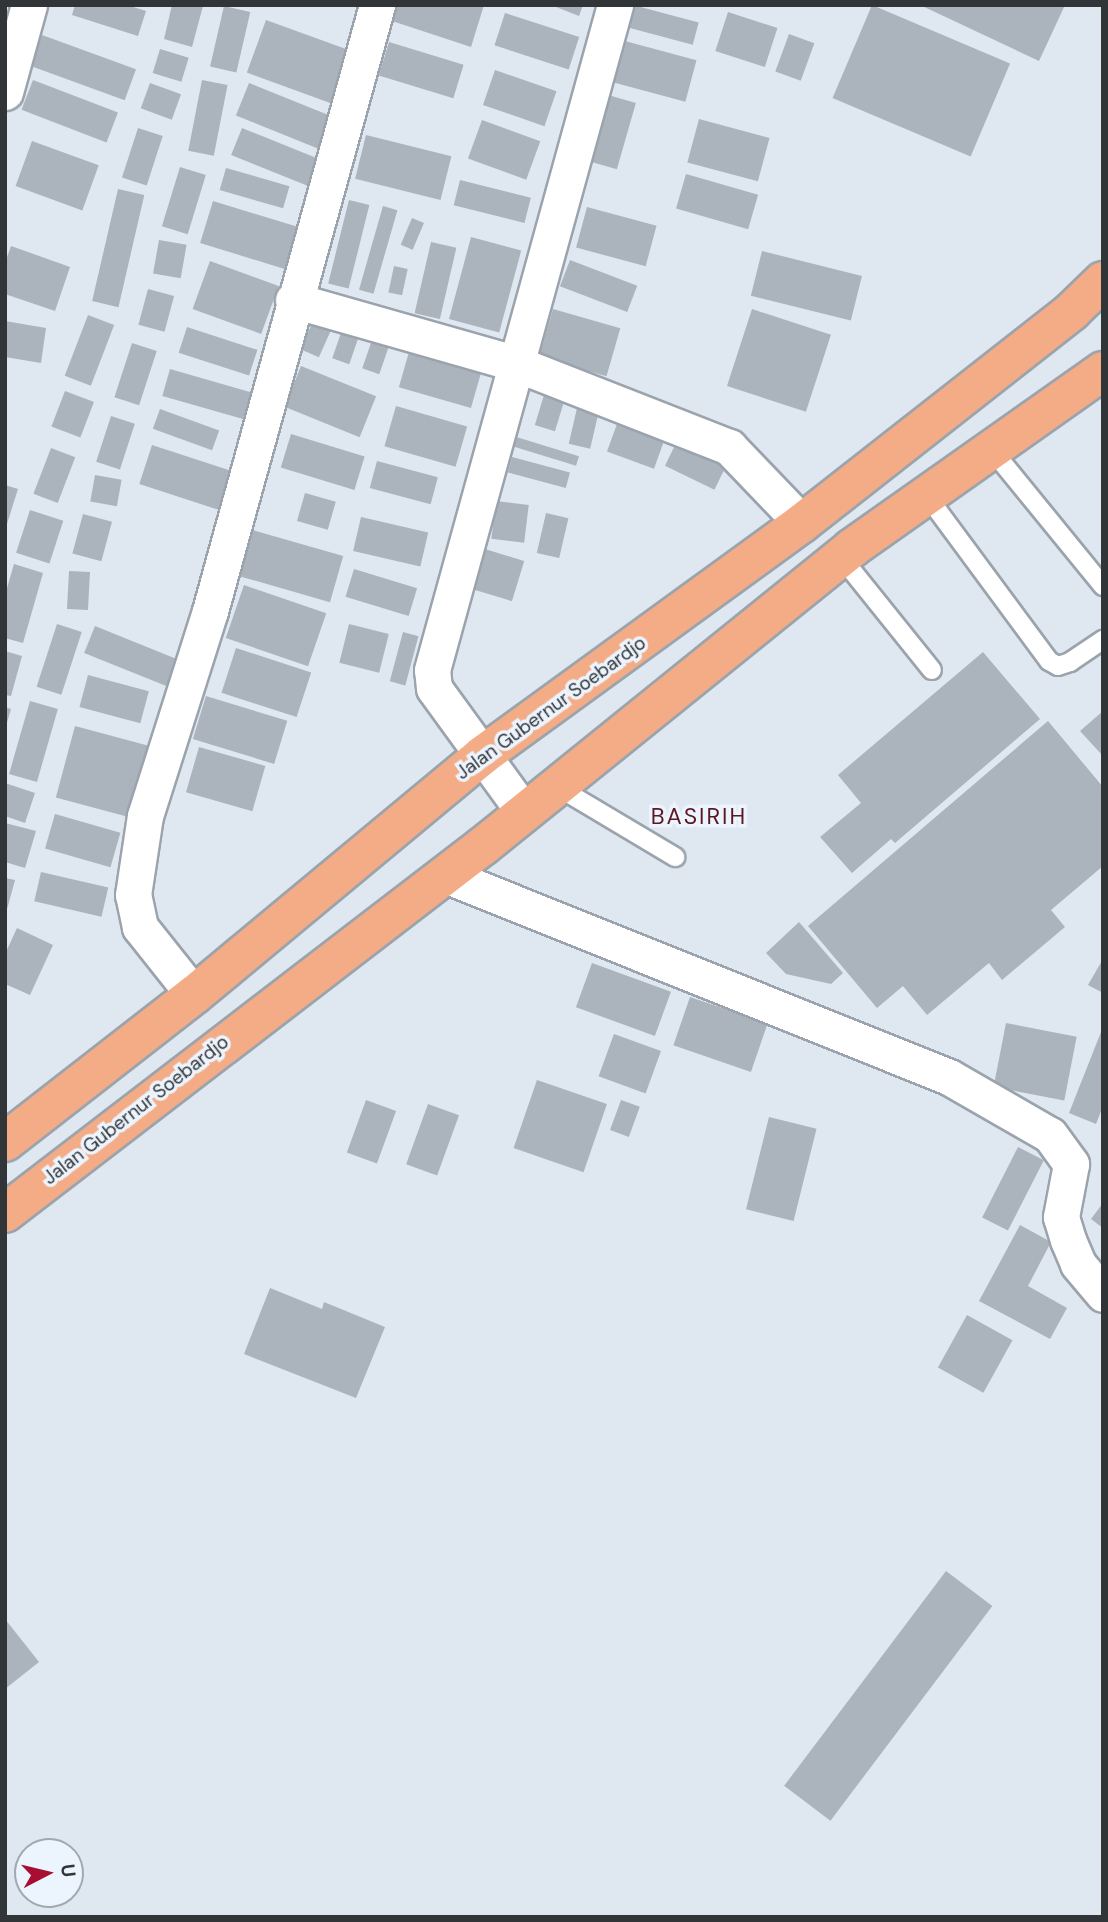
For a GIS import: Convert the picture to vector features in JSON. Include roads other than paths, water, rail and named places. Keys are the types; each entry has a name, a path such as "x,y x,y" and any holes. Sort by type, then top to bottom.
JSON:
{"highway":[{"name":"Jalan Gubernur Soebardjo","path":"5,1142 194,995 483,755 802,523 1072,311 1103,281"},
{"name":"Jalan Gubernur Soebardjo","path":"5,1213 266,1008 446,875 841,557 1103,371"}],"street":[{"path":"5,92 29,5"},
{"path":"194,995 148,942 140,927 133,895 145,816 210,611 293,300 377,5"},
{"path":"524,812 431,678 615,5"},
{"path":"293,300 517,364 729,447 802,523"},
{"path":"446,875 949,1077 1050,1135 1071,1164 1061,1217 1068,1240 1078,1264 1103,1294"}],"lane":[{"path":"992,450 1103,586"},
{"path":"927,496 1049,661 1059,666 1070,662 1103,640"},
{"path":"841,557 932,670"},
{"path":"556,786 675,857"}],"district":[{"name":"BASIRIH","path":"699,816"}]}
